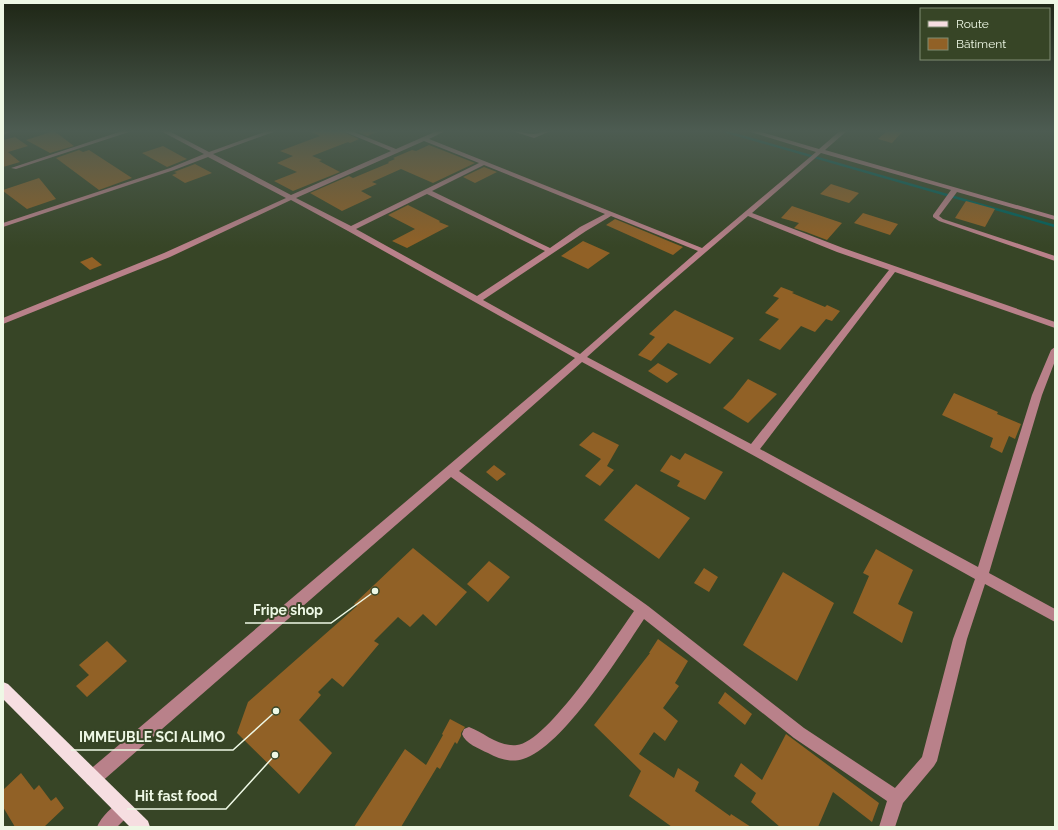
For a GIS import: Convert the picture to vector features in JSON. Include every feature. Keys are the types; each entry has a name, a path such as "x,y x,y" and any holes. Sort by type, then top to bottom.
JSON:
{"main road":[{"path":"3,689 142,827"}],"street":[{"path":"3,226 173,169"},
{"path":"235,169 351,229 581,358 753,450 1055,616"},
{"path":"3,321 167,255 356,169"},
{"path":"351,229 472,169"},
{"path":"499,169 704,251"},
{"path":"93,778 451,471 581,358 654,292 801,169"},
{"path":"882,169 1055,218"},
{"path":"955,190 935,216 941,220 1055,260"},
{"path":"426,191 551,251"},
{"path":"477,300 583,228 612,213"},
{"path":"747,213 840,250 1055,325"},
{"path":"753,450 893,269"},
{"path":"887,827 896,798 929,761 960,639 982,576 1037,395 1055,350"},
{"path":"451,471 643,610 799,733 896,798"},
{"path":"469,734 500,752 523,752 542,740 569,712 643,610"},
{"path":"105,827 123,809"}],"building":[{"path":"70,169 118,169 132,178 99,190"},
{"path":"183,169 204,169 212,173 185,183 172,175 177,173 174,172"},
{"path":"290,169 334,169 340,172 293,191 274,181 297,172"},
{"path":"375,169 463,169 433,183 401,169 372,182 377,184 361,191 372,197 342,211 310,193 349,176 353,178"},
{"path":"480,169 489,169 497,172 475,183 463,177"},
{"path":"39,178 56,199 27,209 3,191 3,190"},
{"path":"831,184 859,193 849,203 820,194"},
{"path":"966,201 995,209 985,227 955,218"},
{"path":"408,205 449,226 407,248 392,241 415,229 388,215"},
{"path":"792,206 842,223 827,240 794,228 799,223 781,218"},
{"path":"863,213 898,224 890,235 854,223"},
{"path":"615,219 683,247 673,255 606,225"},
{"path":"583,241 610,253 588,269 561,256"},
{"path":"92,257 102,265 90,270 80,262"},
{"path":"781,287 825,307 827,305 840,311 832,321 826,319 815,332 801,326 780,350 759,340 779,319 765,313 779,298 773,296"},
{"path":"675,310 734,338 710,364 668,343 651,361 638,355 655,337 649,334"},
{"path":"658,363 678,374 667,383 648,371"},
{"path":"748,379 777,394 748,423 723,408"},
{"path":"954,393 998,412 997,414 1021,424 1015,439 1009,436 1002,453 990,447 993,438 942,415"},
{"path":"593,432 619,445 607,466 614,470 600,486 585,476 601,459 579,445"},
{"path":"685,453 723,472 705,500 677,486 680,481 660,471 671,455 680,460"},
{"path":"494,465 506,474 497,481 486,472"},
{"path":"636,484 690,518 659,559 604,520"},
{"path":"413,548 467,592 436,626 423,614 410,627 398,617 374,641 379,644 343,687 332,678 318,692 321,695 299,720 332,753 299,794 237,733 248,702 357,606 354,604"},
{"path":"876,549 913,570 898,604 913,612 902,643 853,613 869,576 863,573"},
{"path":"489,561 510,577 488,602 467,584"},
{"path":"704,568 718,577 709,592 694,583"},
{"path":"783,572 834,603 797,681 743,645"},
{"path":"658,639 688,661 675,683 679,686 663,708 678,721 665,741 654,732 639,754 674,778 678,768 699,782 695,791 730,816 731,814 751,827 672,827 629,796 641,771 594,725 650,653"},
{"path":"107,641 127,661 87,697 76,686 89,675 79,665"},
{"path":"725,692 752,714 745,725 718,703"},
{"path":"450,719 465,727 461,733 461,736 457,744 455,742 440,769 437,767 401,827 354,827 405,749 426,765"},
{"path":"786,734 879,803 872,822 833,792 818,827 780,827 751,802 756,793 734,776 741,763 762,780"},
{"path":"21,773 34,790 39,785 51,801 56,797 64,808 44,827 15,827 3,807 3,790"}],"waterway":[{"path":"855,169 1055,226"}],"place":[{"name":"Fripe shop","path":"375,591"},
{"name":"IMMEUBLE SCI ALIMO","path":"276,711"},
{"name":"Hit fast food","path":"275,755"}]}
